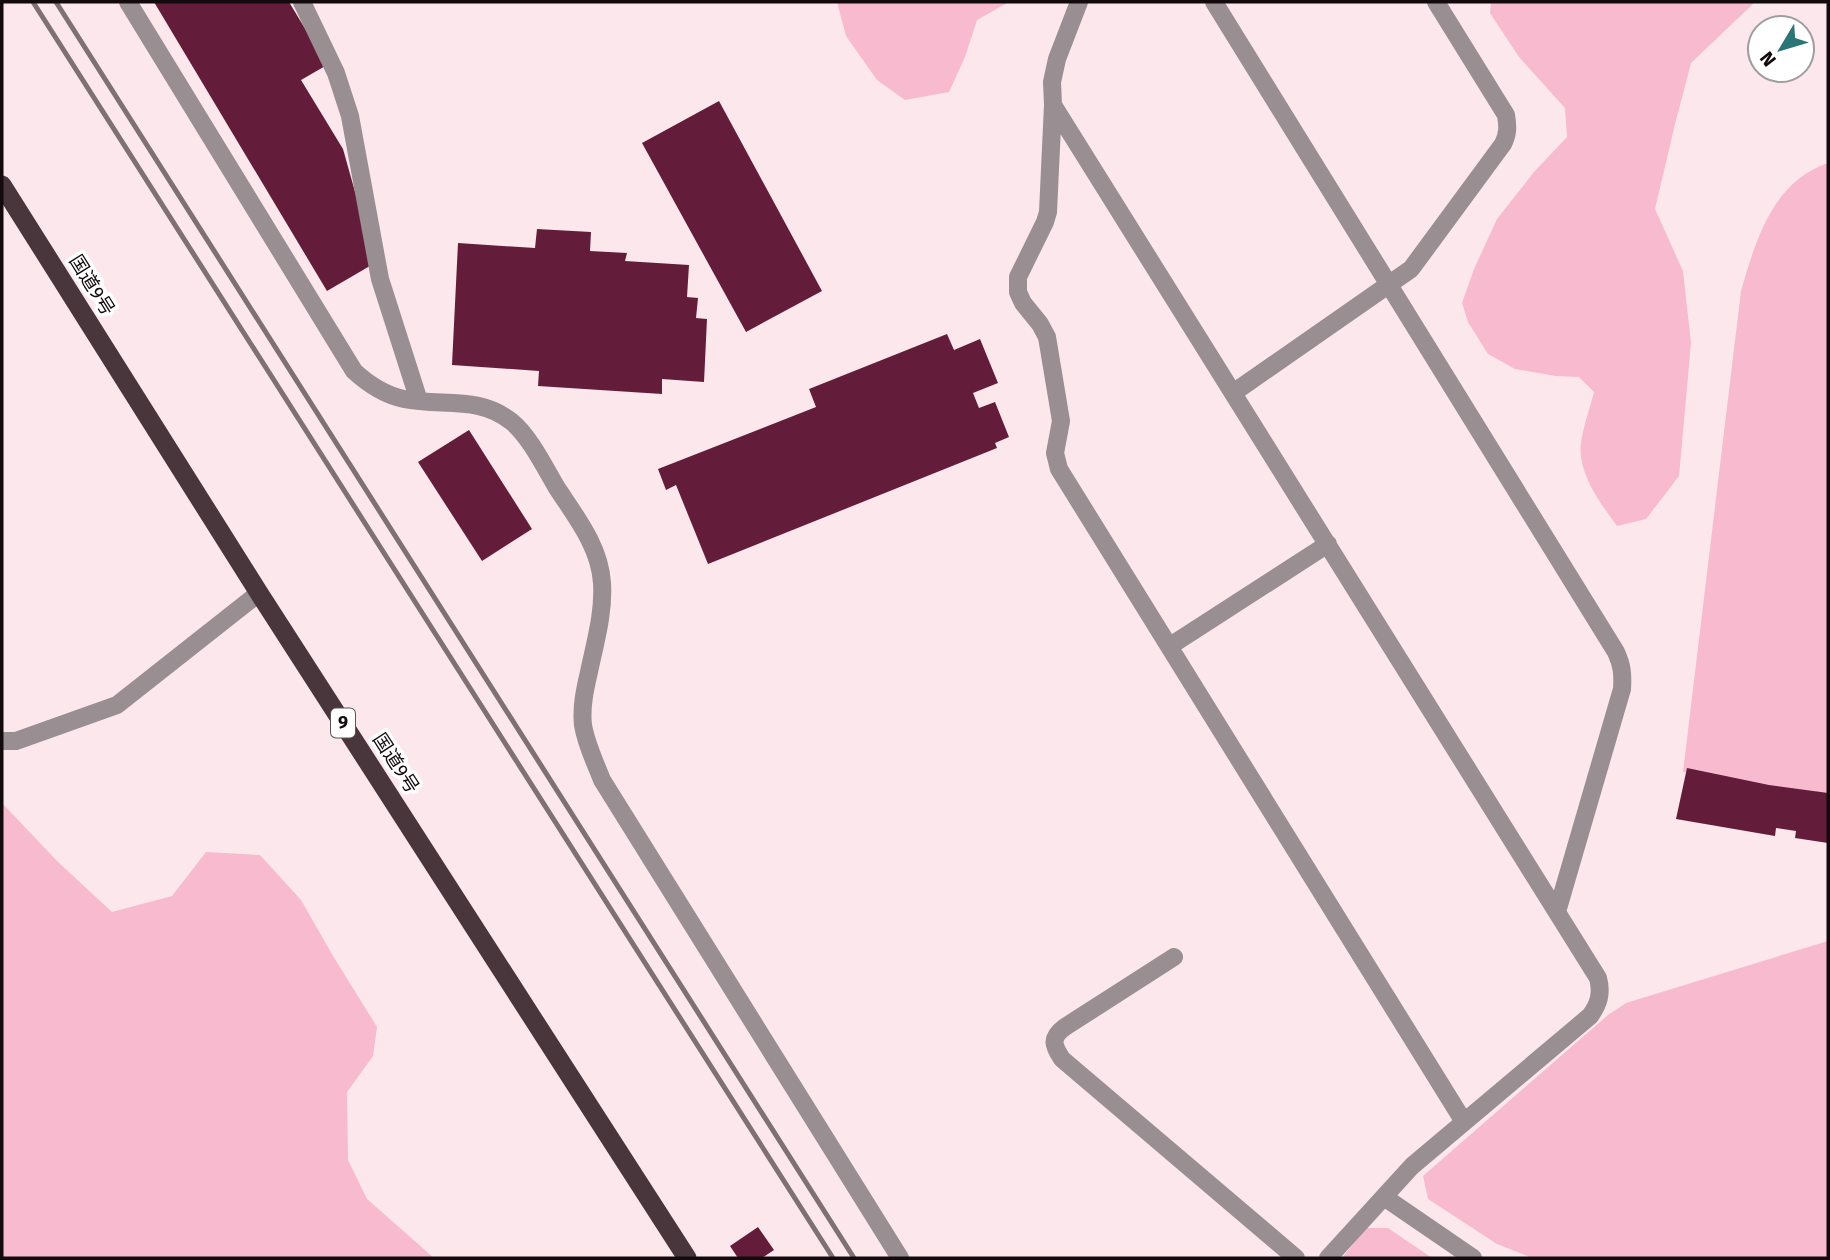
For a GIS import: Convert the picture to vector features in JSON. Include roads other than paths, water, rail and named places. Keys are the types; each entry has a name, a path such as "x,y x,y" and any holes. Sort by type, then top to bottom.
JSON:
{"highway":[{"name":"国道9号","path":"3,192 687,1258"}],"street":[{"path":"128,2 354,371 365,381 390,395 419,401 473,404 500,414 513,423 527,440 588,536 598,558 603,581 602,607 583,700 583,724 589,750 603,780 900,1258"},
{"path":"302,2 335,73 350,116 380,279 419,401"},
{"path":"1079,2 1057,59 1052,82 1048,212 1018,277 1018,292 1023,303 1047,337 1061,421 1055,453 1059,469 1464,1122"},
{"path":"1214,2 1622,664 1622,689 1557,912"},
{"path":"1233,393 1411,269 1503,144 1508,127 1506,116 1436,2"},
{"path":"1053,105 1598,978 1601,988 1600,998 1590,1016 1412,1166 1328,1258"},
{"path":"1170,646 1328,544"},
{"path":"2,741 16,741 117,705 259,593"},
{"path":"1174,957 1058,1032 1054,1040 1056,1049 1062,1059 1296,1258"},
{"path":"1384,1197 1473,1258"}],"railway":[{"path":"33,2 833,1258"},
{"path":"56,2 854,1258"}]}
